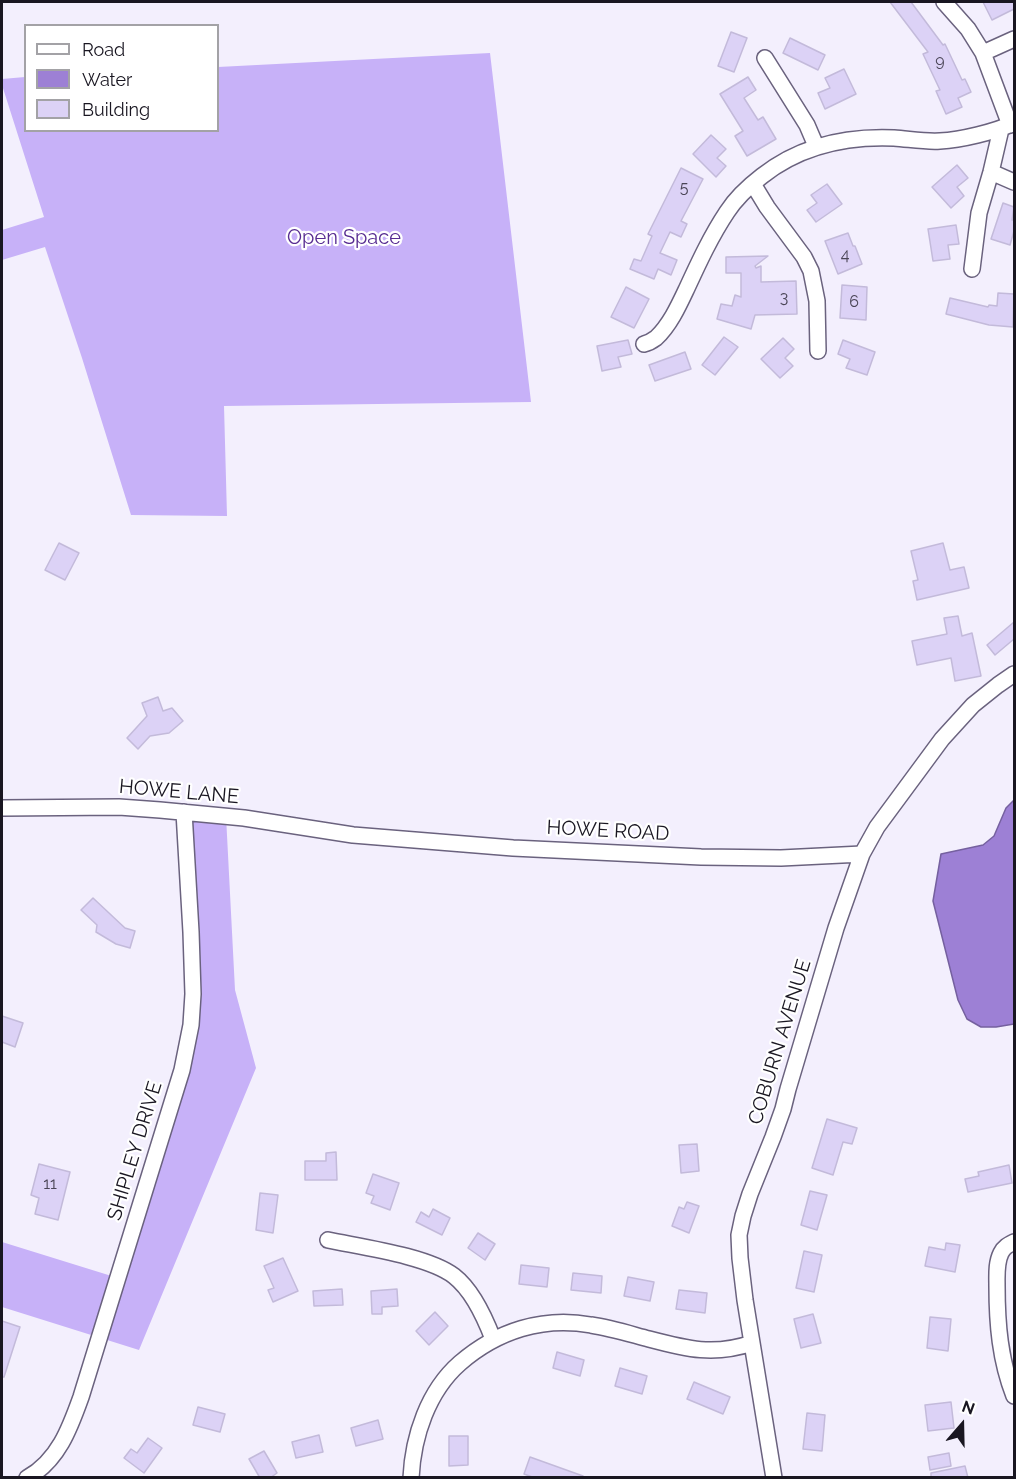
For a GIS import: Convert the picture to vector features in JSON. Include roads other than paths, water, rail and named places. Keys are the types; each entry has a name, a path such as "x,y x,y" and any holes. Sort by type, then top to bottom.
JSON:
{"street":[{"path":"944,2 968,29 982,53 1008,126 979,213 972,269"},
{"path":"982,53 1014,39"},
{"path":"765,58 807,125 816,146"},
{"path":"644,344 657,337 667,325 712,236 728,210 753,184 792,157 816,146 840,141 891,138 940,141 967,137 1008,126"},
{"path":"991,172 1014,182"},
{"path":"753,184 804,257 811,271 817,301 818,351"},
{"name":"COBURN AVENUE","path":"774,1478 740,1258 739,1235 743,1216 783,1108 836,928 862,854 877,827 942,739 973,705 1014,674"},
{"name":"HOWE LANE","path":"2,808 119,807 184,812 257,820 353,836"},
{"name":"SHIPLEY DRIVE","path":"27,1478 45,1465 55,1453 70,1426 182,1070 189,1040 193,994 184,812"},
{"name":"HOWE ROAD","path":"353,836 513,848 701,857 782,858 862,854"},
{"path":"328,1240 417,1260 454,1276 466,1288 476,1304 493,1339"},
{"path":"1010,1244 1000,1254 998,1265 997,1316 1003,1358 1014,1396"},
{"path":"411,1478 415,1445 435,1394 457,1366 493,1339 526,1327 563,1322 590,1324 695,1350 715,1351 738,1348 752,1343"}],"water":[{"path":"1014,800 1014,1024 981,1027 967,1019 958,1000 933,901 941,854 983,845 994,836 1006,808"}],"park label":[{"name":"Open Space","path":"344,238"}]}
